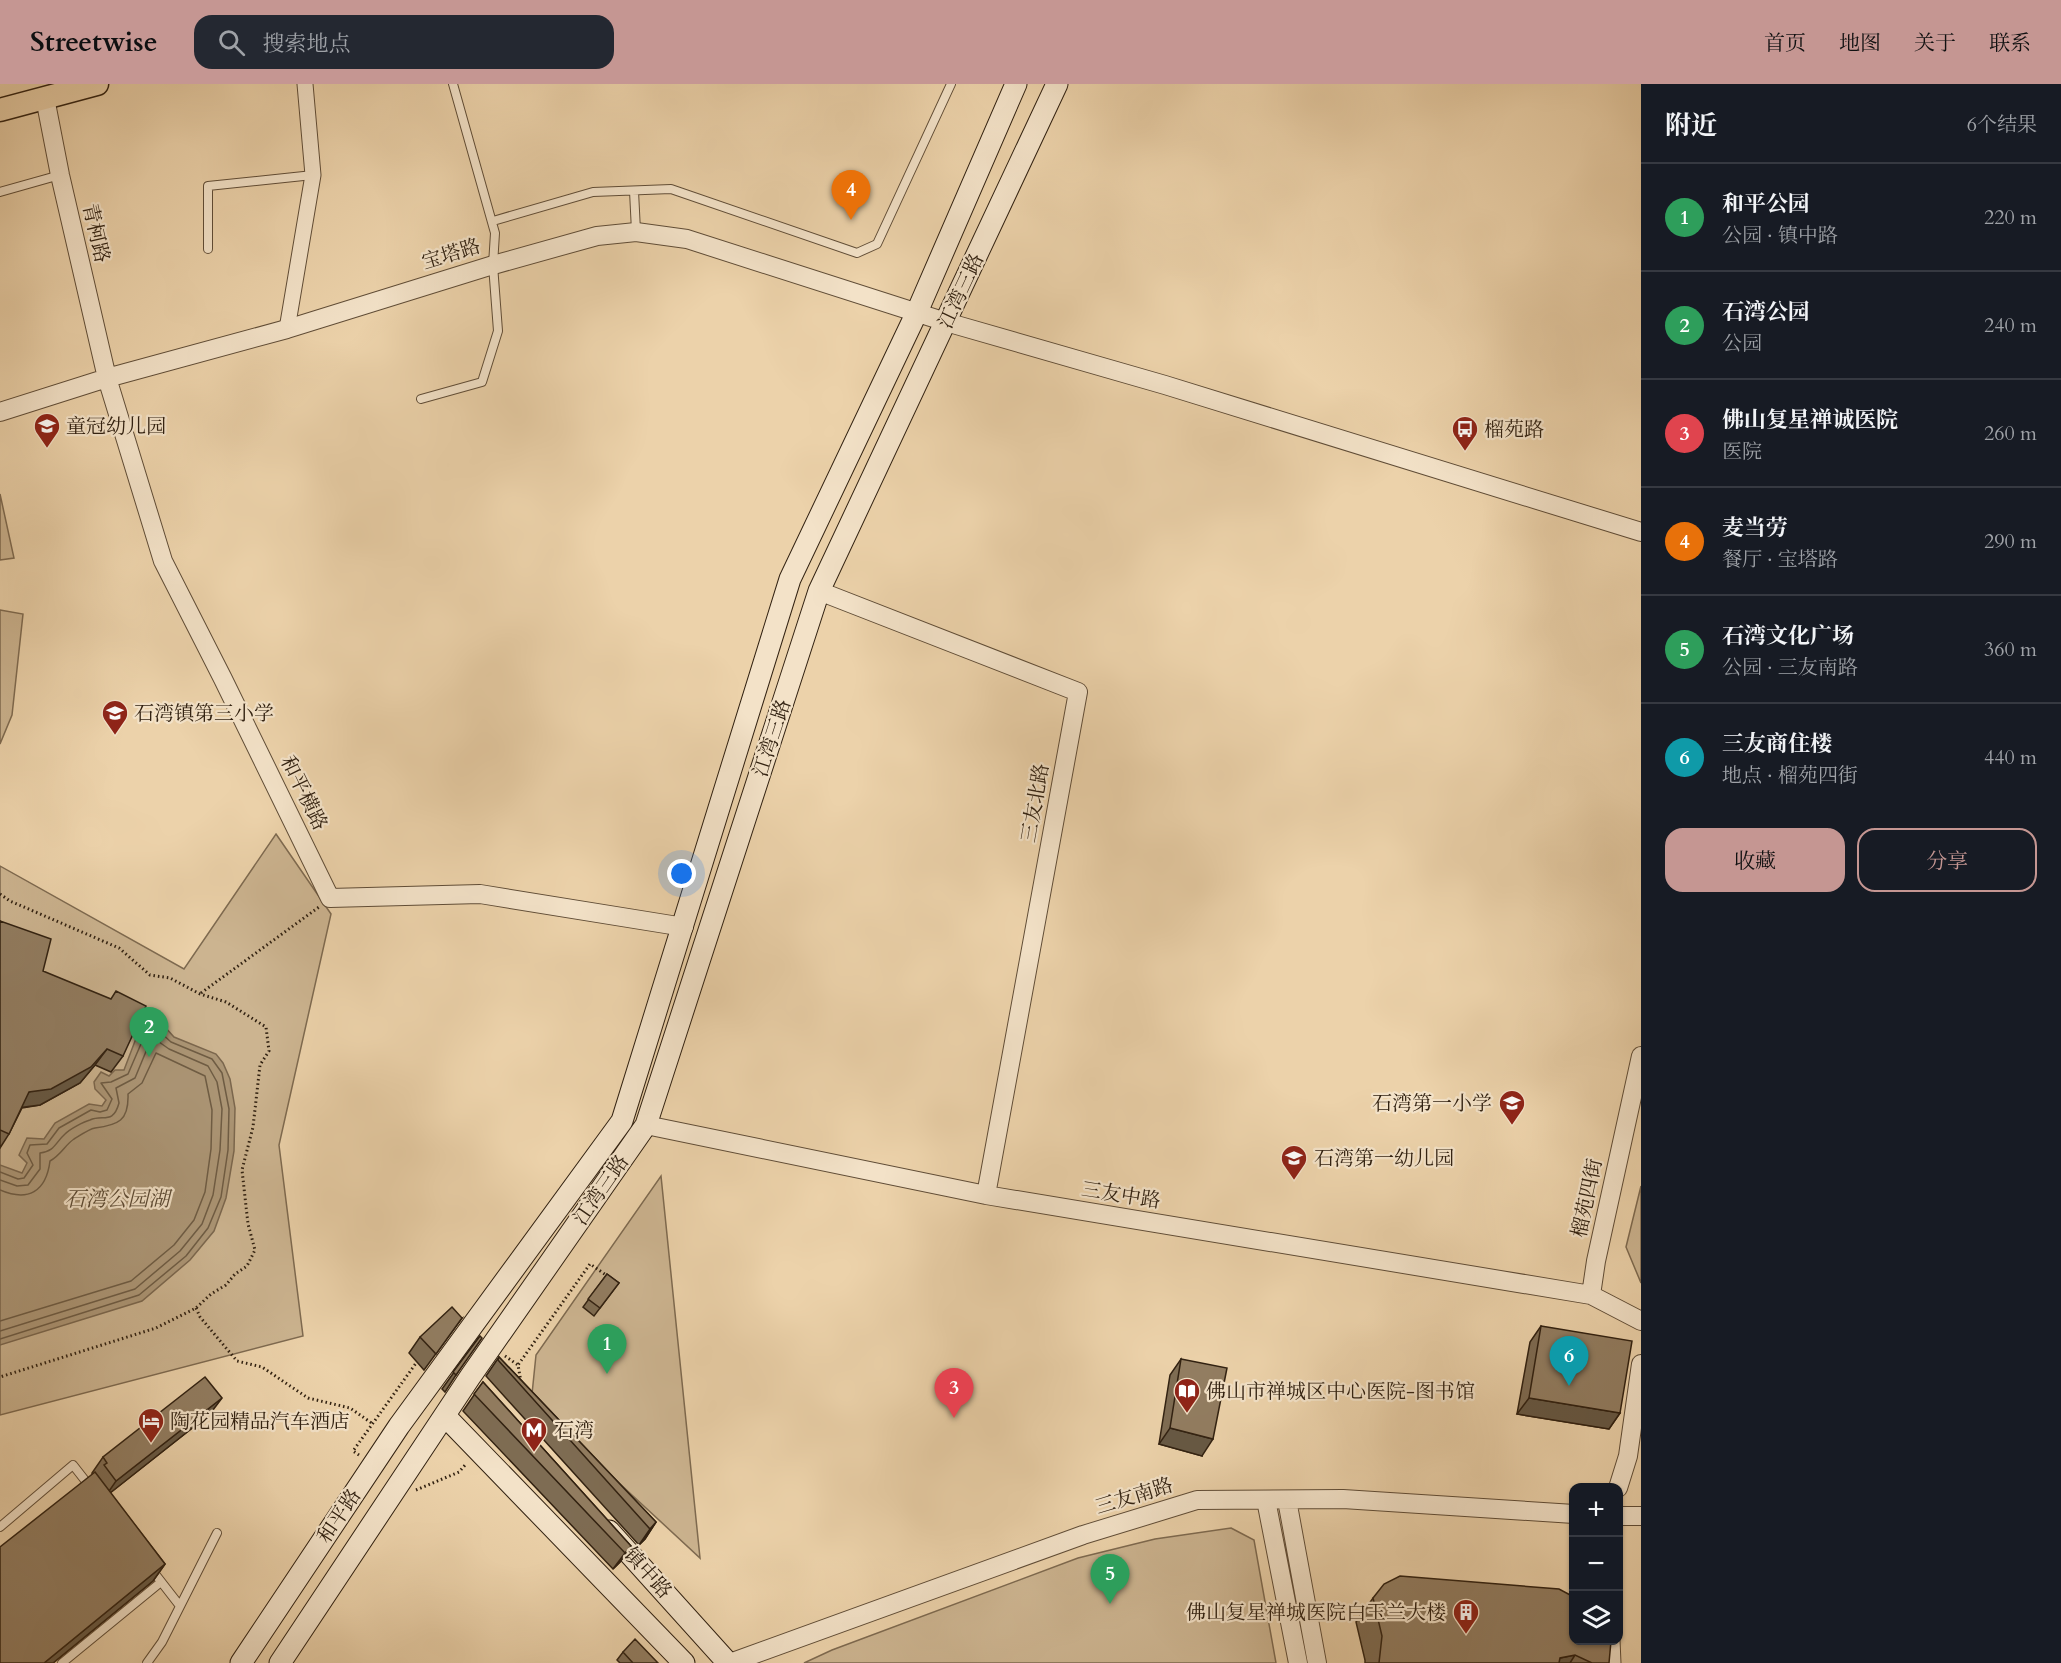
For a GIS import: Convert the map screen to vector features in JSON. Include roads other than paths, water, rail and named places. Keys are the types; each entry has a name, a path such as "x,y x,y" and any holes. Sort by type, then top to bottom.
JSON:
{"main road":[{"path":"0,110 97,84"},
{"name":"江湾三路","path":"438,1371 622,1121 684,927 789,579 917,312 1016,84"},
{"name":"江湾三路","path":"470,1377 646,1125 819,591 1057,84"},
{"path":"445,1416 438,1371 470,1377 486,1394"},
{"name":"和平路","path":"241,1663 438,1371"},
{"name":"和平路","path":"280,1663 470,1377"},
{"name":"镇中路","path":"445,1416 684,1663"},
{"name":"镇中路","path":"595,1515 729,1663"}],"street":[{"path":"287,329 313,175 305,84"},
{"name":"青柯路","path":"45,98 60,175 107,378"},
{"name":"宝塔路","path":"0,412 107,378 287,329 493,265 597,236 636,232 687,239 917,312"},
{"path":"917,312 1165,385 1641,532"},
{"name":"和平横路","path":"107,378 163,561 224,679 330,898 480,894 684,927"},
{"name":"三友北路","path":"819,591 1078,692 986,1195"},
{"name":"榴苑四街","path":"1591,1295 1596,1261 1641,1056"},
{"name":"三友中路","path":"646,1125 986,1195 1591,1295"},
{"path":"1591,1295 1641,1321"},
{"path":"1620,1483 1628,1456 1641,1364"},
{"name":"三友南路","path":"729,1663 1083,1535 1197,1500 1343,1499 1569,1514"},
{"path":"1266,1500 1298,1663"},
{"path":"1287,1500 1317,1663"},
{"path":"1623,1516 1641,1516"},
{"path":"1612,1645 1613,1663"}],"lane":[{"path":"421,399 482,382 498,331 493,265 495,233 493,221 453,84"},
{"path":"493,221 593,192 672,189 857,253 877,244 951,84"},
{"path":"0,192 60,175"},
{"path":"208,249 208,186 313,175"},
{"path":"634,191 636,232"},
{"path":"0,1527 73,1465 94,1492"},
{"path":"147,1663 180,1606 217,1533"},
{"path":"148,1564 180,1606"},
{"path":"62,1663 161,1582"}],"water":[{"name":"石湾公园湖","path":"156,1017 174,1037 216,1054 230,1079 235,1108 234,1151 226,1198 214,1231 190,1260 142,1301 0,1345 0,1165 22,1173 27,1163 19,1155 27,1138 44,1139 55,1123 89,1104 102,1106 106,1100 95,1089 94,1082 101,1072 109,1076 115,1070 124,1070 143,1020"}],"place":[{"name":"麦当劳","path":"851,220"},
{"name":"童冠幼儿园","path":"47,449"},
{"name":"榴苑路","path":"1465,452"},
{"name":"石湾镇第三小学","path":"115,736"},
{"name":"石湾公园","path":"149,1057"},
{"name":"石湾第一小学","path":"1512,1126"},
{"name":"石湾第一幼儿园","path":"1294,1181"},
{"name":"和平公园","path":"607,1374"},
{"name":"三友商住楼","path":"1569,1386"},
{"name":"佛山市禅城区中心医院-图书馆","path":"1187,1414"},
{"name":"佛山复星禅诚医院","path":"954,1418"},
{"name":"陶花园精品汽车酒店","path":"151,1444"},
{"name":"石湾","path":"534,1453"},
{"name":"石湾文化广场","path":"1110,1604"},
{"name":"佛山复星禅城医院白玉兰大楼","path":"1466,1635"}]}
